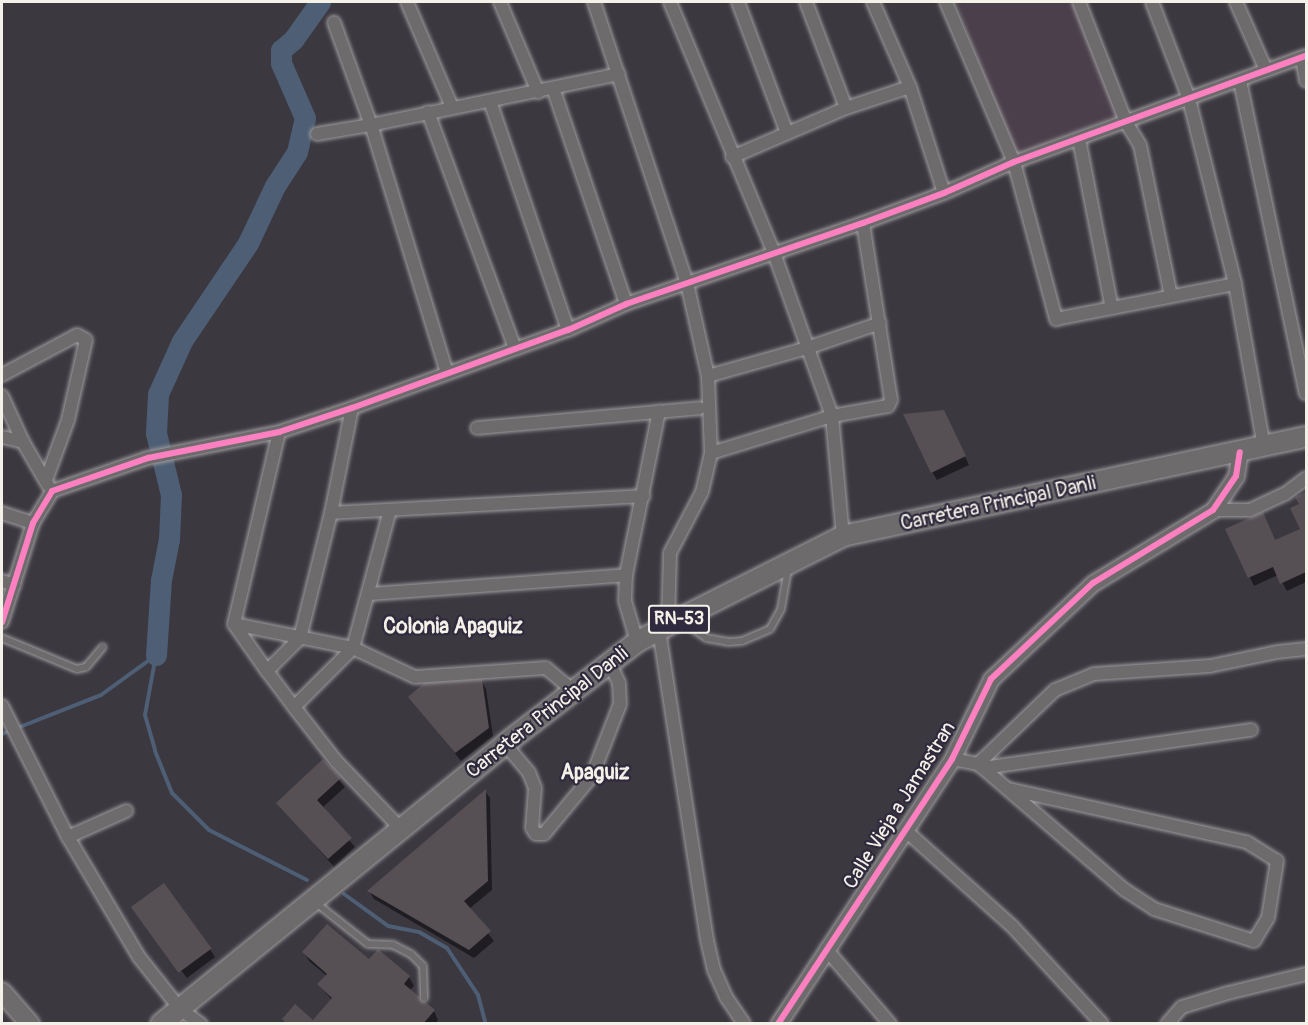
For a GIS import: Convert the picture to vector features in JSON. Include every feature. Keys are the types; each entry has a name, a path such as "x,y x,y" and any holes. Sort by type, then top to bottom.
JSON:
{"main road":[{"name":"Carretera Principal Danli","path":"161,1023 505,744 637,642 668,624 843,536 1306,436"},
{"path":"2,992 30,1023"}],"street":[{"path":"407,2 452,107"},
{"path":"500,2 538,92"},
{"path":"594,2 687,284 708,376 711,453 702,492 670,553 668,624 709,950 726,997 744,1023"},
{"path":"670,2 732,157 774,253 832,416 843,536"},
{"path":"738,2 787,133"},
{"path":"806,2 846,108"},
{"path":"873,2 910,87 944,193"},
{"path":"946,2 1014,162 1056,319 1235,284"},
{"path":"1079,2 1126,122 1140,145 1171,296"},
{"path":"1152,2 1189,99 1235,284 1264,446"},
{"path":"1236,2 1266,70"},
{"path":"334,22 371,124 447,373"},
{"path":"49,486 148,458 279,432 352,408 568,330 627,304 863,223 944,193 1014,162 1304,57 1306,81"},
{"path":"317,134 538,92 619,74"},
{"path":"1240,81 1306,393"},
{"path":"732,157 846,108 910,87"},
{"path":"553,88 627,304"},
{"path":"490,100 568,330"},
{"path":"428,112 515,349"},
{"path":"1079,139 1112,308"},
{"path":"711,453 832,416 888,406 891,400 863,223"},
{"path":"708,376 807,348 880,323"},
{"path":"2,375 77,335 87,340 49,486 33,523 2,622"},
{"path":"2,396 23,442 49,486"},
{"path":"267,671 300,638 331,513 352,408"},
{"path":"477,428 699,408"},
{"path":"637,642 625,601 627,575 659,411"},
{"path":"279,432 234,624 336,761 401,829"},
{"path":"2,436 23,442"},
{"name":"Calle Vieja a Jamastran","path":"778,1023 952,759 991,679 1093,584 1213,510 1236,476 1240,452"},
{"path":"1213,510 1250,510 1285,494 1306,478"},
{"path":"331,513 644,496"},
{"path":"294,707 354,648 390,510"},
{"path":"2,513 33,523"},
{"path":"369,594 627,575"},
{"path":"2,581 14,585"},
{"path":"234,624 354,648 415,677 546,668 573,691"},
{"path":"981,766 1054,690 1094,674 1210,666 1277,652 1306,649"},
{"path":"505,744 529,773 535,788 532,828 536,834 545,833 592,776 620,705 619,683 610,664"},
{"path":"2,706 68,837 139,957 180,1009 201,1023"},
{"path":"952,759 981,766 1251,730"},
{"path":"981,766 1125,890 1154,909 1254,941 1268,918 1276,861 1246,842 1008,789"},
{"path":"68,837 126,811"},
{"path":"534,812 555,821"},
{"path":"905,830 1012,926 1102,1023"},
{"path":"826,949 890,1023"},
{"path":"1167,1023 1182,1007 1306,974"}],"lane":[{"path":"668,624 706,638 728,642 742,641 770,629 781,609 789,563"},
{"path":"2,638 77,669 86,667 103,647"},
{"path":"313,901 368,944 393,945 411,954 423,966 424,998"}],"shaded area":[{"path":"956,2 1074,2 1120,114 1015,156"}],"building":[{"path":"944,410 966,456 931,473 903,414"},
{"path":"1306,492 1306,572 1280,584 1273,567 1248,578 1225,529 1263,512 1275,540 1300,529 1290,508 1299,504 1295,497"},
{"path":"482,679 489,728 455,753 408,697 424,683"},
{"path":"323,759 341,778 317,800 352,838 328,859 276,803"},
{"path":"486,789 488,881 464,901 491,931 469,950 367,891"},
{"path":"164,883 212,949 178,973 131,907"},
{"path":"327,924 369,959 378,949 410,976 404,984 435,1010 423,1024 287,1024 282,1019 295,1004 313,1020 332,998 317,984 327,974 302,952"}],"waterway":[{"path":"156,655 161,580 169,539 171,495 156,433 158,394 182,341 248,243 275,186 297,152 305,118 281,63 281,50 293,40 320,2"},
{"path":"156,655 145,715 155,751 172,793 209,830 307,880"},
{"path":"2,734 101,695 156,655"},
{"path":"344,894 388,926 419,932 447,948 478,995 486,1024"}],"cycle path":[{"path":"2,622 33,523 52,491 148,458 279,432 352,408 568,330 626,304 863,223 944,193 1014,162 1306,56"},
{"path":"778,1024 952,759 991,679 1093,583 1213,510 1236,476 1240,452"}],"district":[{"name":"Colonia Apaguiz","path":"453,627"},
{"name":"Apaguiz","path":"595,773"}]}
